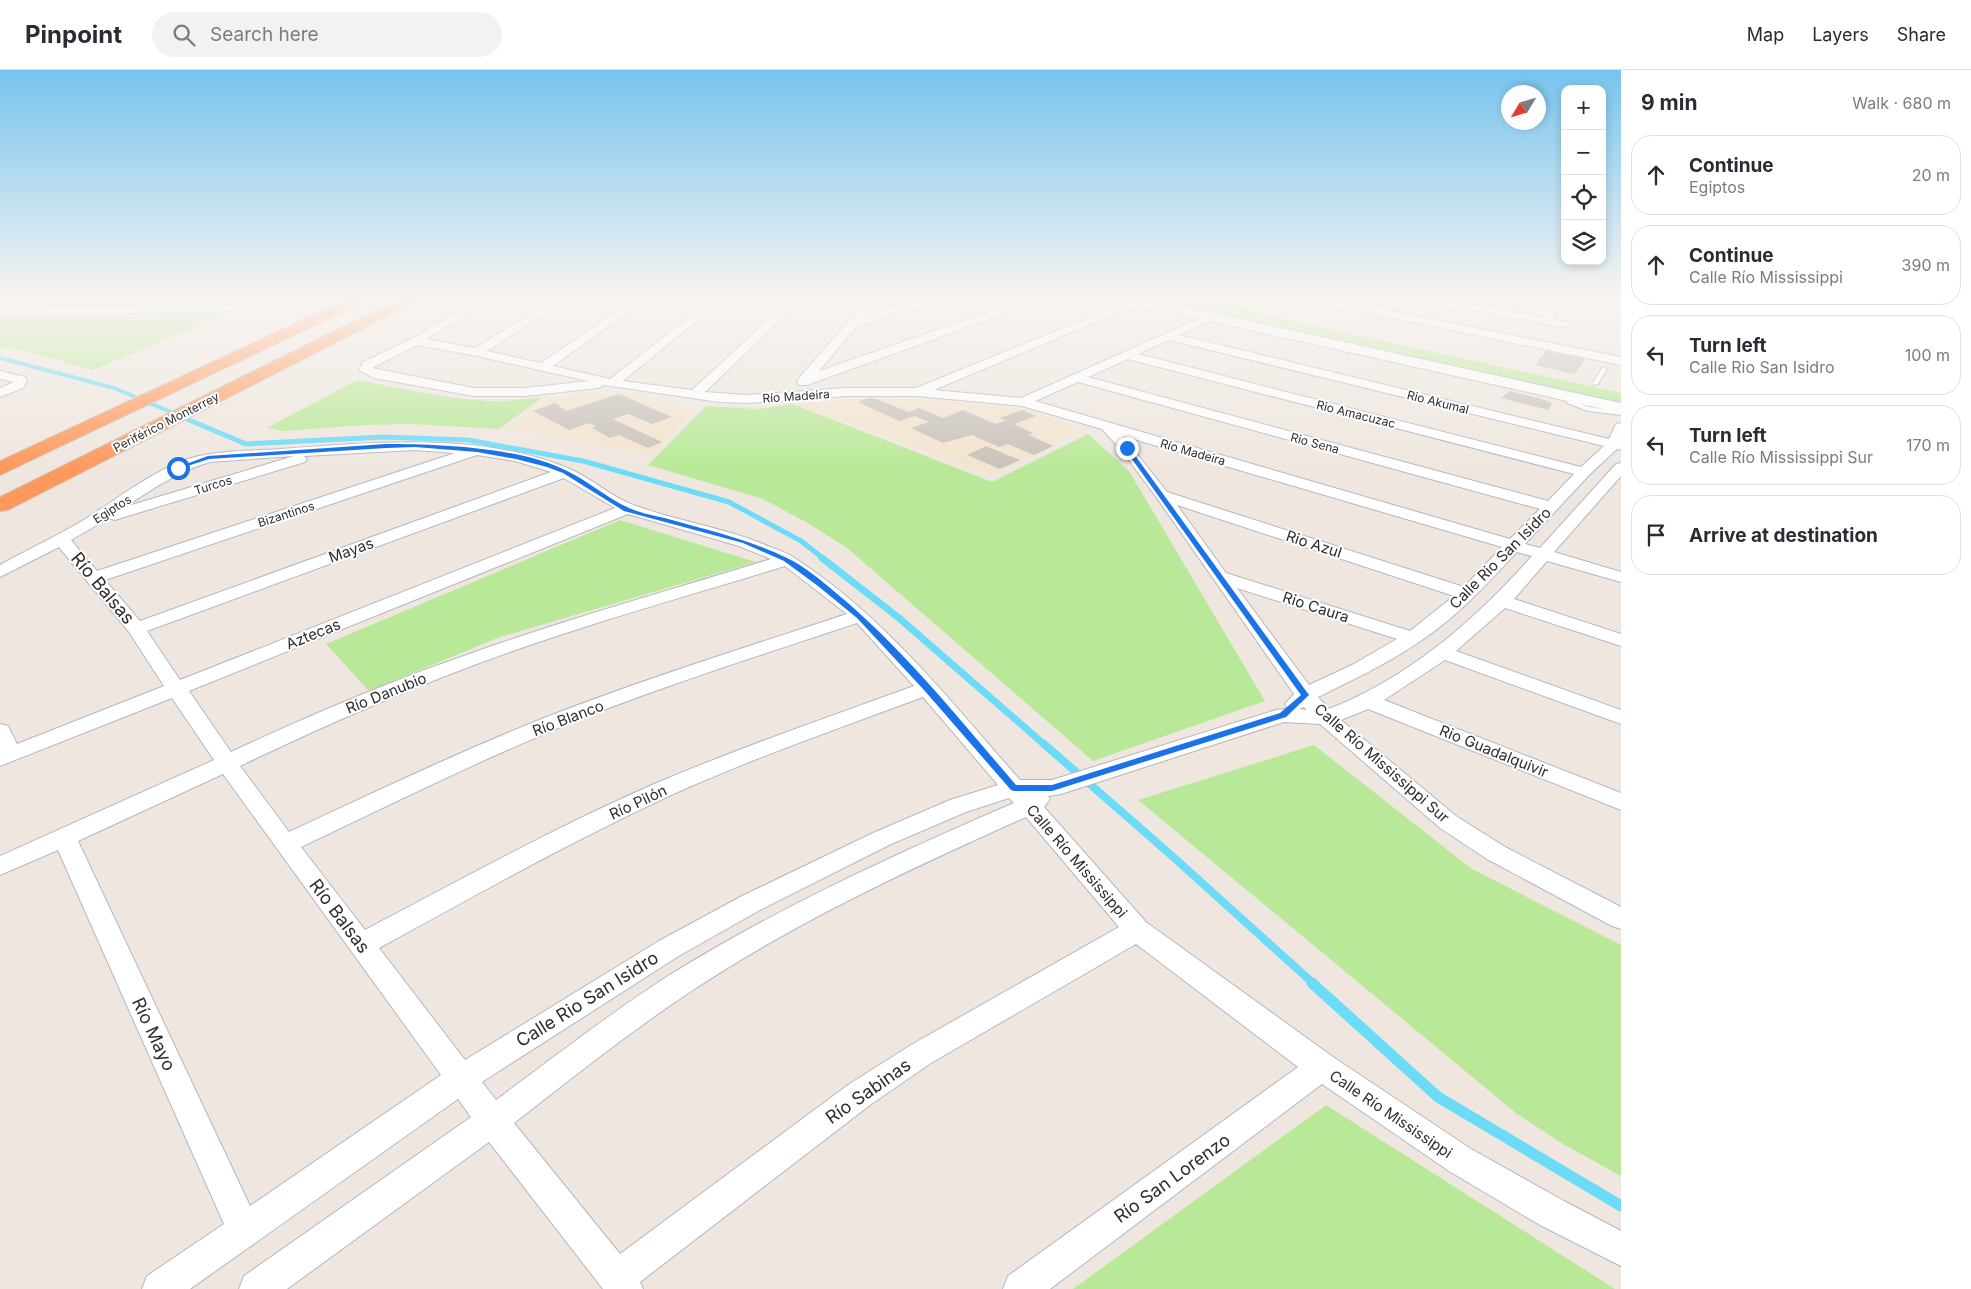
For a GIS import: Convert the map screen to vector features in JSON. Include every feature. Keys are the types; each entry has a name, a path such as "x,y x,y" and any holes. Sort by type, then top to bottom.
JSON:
{"highway":[{"name":"Periférico Monterrey","path":"0,469 240,355"},
{"name":"Periférico Monterrey","path":"0,505 298,355"}],"street":[{"path":"389,355 364,368 367,372 374,374 455,390 495,393 525,392 612,383 648,355"},
{"path":"491,355 612,383"},
{"path":"545,366 561,355"},
{"path":"695,395 738,355"},
{"path":"790,397 826,355"},
{"path":"803,381 877,355"},
{"path":"917,392 1002,355"},
{"path":"1023,402 1128,355"},
{"name":"Rio Amacuzac","path":"1128,355 1584,472"},
{"name":"Rio Akumal","path":"1244,355 1617,445"},
{"path":"1406,355 1621,408"},
{"path":"1588,355 1621,362"},
{"path":"0,374 21,380 14,387 0,393"},
{"name":"Rio Sena","path":"1078,378 1552,507"},
{"path":"1577,380 1612,388"},
{"name":"Río Madeira","path":"612,383 695,395 747,399 846,392 917,392 1023,402 1547,550 1621,577"},
{"name":"Calle Rio San Isidro","path":"1283,715 1305,695 1359,669 1413,638 1467,594 1519,542 1584,472 1617,445 1621,427 1621,413"},
{"name":"Calle Río Mississippi Sur","path":"1107,426 1127,448 1162,495 1305,695 1326,718 1448,822 1496,853 1621,918"},
{"name":"Calle Río Mississippi","path":"227,456 415,446 477,451 533,461 565,472 627,509 731,537 762,548 787,560 821,584 860,616 927,688 1137,930 1322,1067 1460,1160 1552,1213 1621,1249"},
{"name":"Turcos","path":"91,522 336,449"},
{"name":"Bizantinos","path":"94,578 477,451"},
{"name":"Egiptos","path":"0,572 91,522 178,468 203,459 227,456"},
{"name":"Calle Rio San Isidro","path":"160,1289 462,1078 668,948 751,903 890,835 958,806 1022,797 1283,715 1326,718 1368,701 1443,653 1502,601 1621,467"},
{"name":"Mayas","path":"136,629 565,472"},
{"name":"Rio Azul","path":"1162,495 1467,594"},
{"name":"Aztecas","path":"6,756 627,509"},
{"name":"Río Balsas","path":"62,538 136,629 226,762 285,844 362,944 492,1120 621,1283"},
{"name":"Río Madeira","path":"1547,550 1621,565"},
{"name":"Río Danubio","path":"0,866 158,796 307,724 467,661 559,630 787,560"},
{"name":"Rio Caura","path":"1219,576 1413,638"},
{"path":"1502,601 1621,640"},
{"name":"Río Blanco","path":"285,844 506,742 558,721 860,616"},
{"path":"1443,653 1621,717"},
{"name":"Río Pilón","path":"362,944 558,840 659,792 725,763 927,688"},
{"name":"Rio Guadalquivir","path":"1368,701 1621,802"},
{"path":"0,731 6,756"},
{"name":"Calle Rio San Isidro","path":"260,1288 646,1006 765,933 870,880 1022,797"},
{"name":"Río Mayo","path":"64,837 244,1230"},
{"name":"Río Sabinas","path":"621,1283 859,1095 921,1054 1137,930"},
{"name":"Río San Lorenzo","path":"1022,1289 1322,1067"}],"lane":[{"path":"1595,384 1604,369"},
{"path":"1571,397 1568,402 1577,407 1621,413"}],"shaded area":[{"path":"626,394 695,411 652,454 505,428 549,397"},
{"path":"889,397 1011,407 1043,415 1080,429 992,475 797,404"}],"green space":[{"path":"38,355 129,355 93,370"},
{"path":"1397,355 1447,355 1621,393 1619,404"},
{"path":"357,380 472,400 502,401 543,397 499,429 413,424 364,425 285,431 267,428"},
{"path":"793,404 992,482 1088,434 1129,471 1265,701 1093,761 847,548 806,522 763,499 648,465 706,406 757,409"},
{"path":"620,520 756,562 500,637 369,691 326,644"},
{"path":"1314,745 1472,869 1621,945 1621,1176 1563,1144 1517,1114 1138,800"},
{"path":"1326,1105 1615,1289 1073,1289"}],"building":[{"path":"1543,355 1565,355 1585,359 1575,374 1535,365"},
{"path":"1510,391 1545,400 1552,404 1548,410 1501,398"},
{"path":"619,394 672,417 652,424 628,414 613,419 662,442 648,448 619,435 610,438 592,428 596,426 589,423 569,430 533,411 555,403 566,411"},
{"path":"871,397 909,412 919,408 943,418 963,410 995,424 1006,421 1000,418 1022,410 1036,416 1014,424 1033,433 1029,435 1053,446 1034,455 1008,444 999,447 972,435 943,443 911,428 929,422 915,416 899,421 858,402"},
{"path":"986,446 1020,460 1000,469 967,455"}],"waterway":[{"path":"0,358 114,388 173,413"},
{"path":"170,412 246,444 384,437 468,440 583,461 729,502 801,541 824,559"},
{"path":"822,558 899,618 1046,746"},
{"path":"1044,744 1314,984"},
{"path":"1312,983 1438,1097 1621,1206"}],"route":[{"path":"178,468 188,463 208,458 386,446 454,448 516,457 550,466 565,472 627,509 745,542 787,560 821,584 860,616 927,688 1014,788 1052,788 1283,715 1305,695 1127,448"}]}
